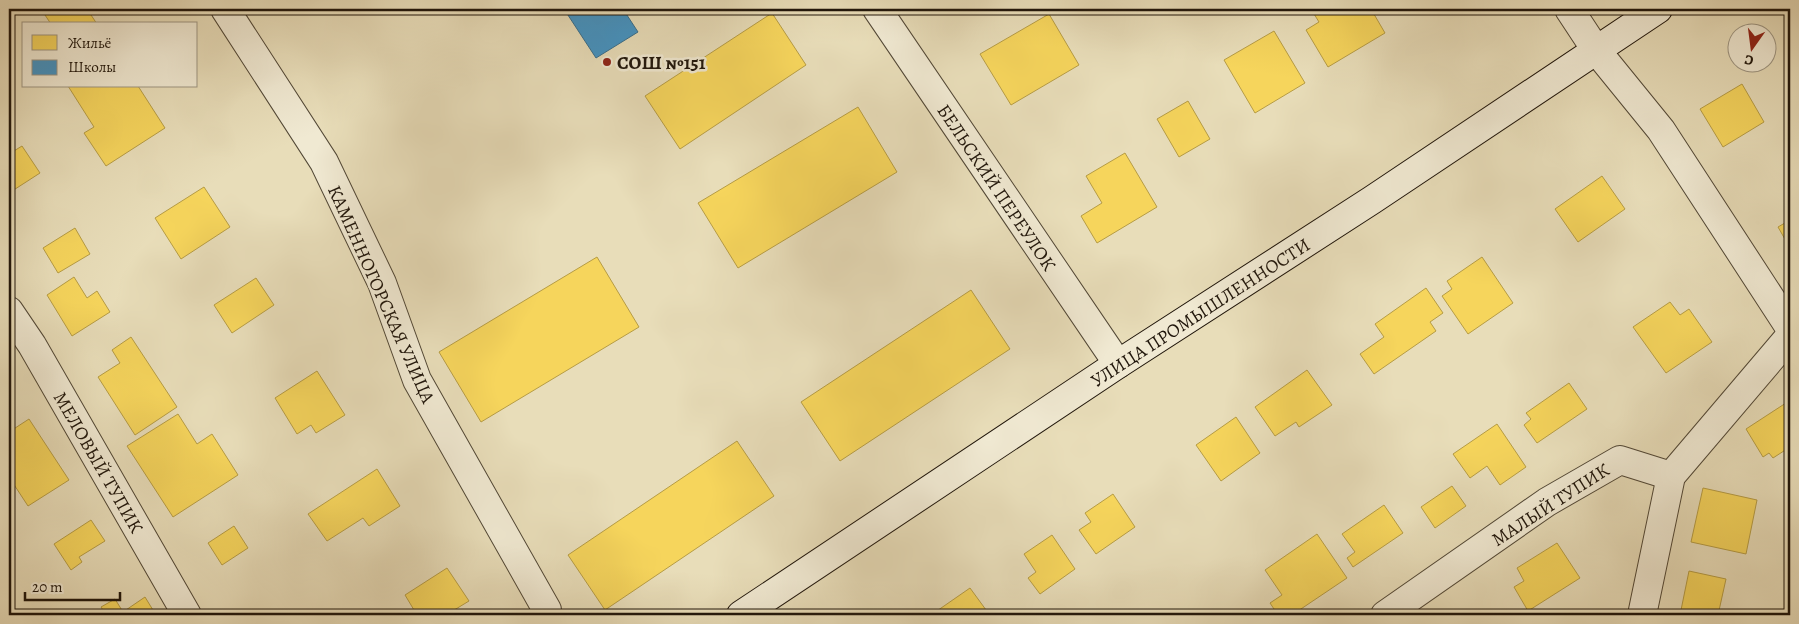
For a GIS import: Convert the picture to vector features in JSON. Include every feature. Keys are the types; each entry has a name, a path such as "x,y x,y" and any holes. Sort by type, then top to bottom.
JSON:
{"street":[{"name":"КАМЕННОГОРСКАЯ УЛИЦА","path":"225,9 324,162 382,283 416,380 547,610"},
{"name":"БЕЛЬСКИЙ ПЕРЕУЛОК","path":"877,9 1118,364"},
{"path":"1570,9 1596,50 1661,130 1790,328"},
{"name":"УЛИЦА ПРОМЫШЛЕННОСТИ","path":"741,615 1118,364 1372,200 1658,9"},
{"name":"МЕЛОВЫЙ ТУПИК","path":"9,311 32,345 187,615"},
{"path":"1642,615 1671,476 1790,336"},
{"name":"МАЛЫЙ ТУПИК","path":"1385,615 1547,502 1620,460 1671,476"}],"building: Жильё":[{"path":"41,9 87,9 96,22 50,22"},
{"path":"1311,9 1371,9 1385,33 1328,67 1306,30 1319,22"},
{"path":"772,13 806,65 680,149 645,96"},
{"path":"1049,14 1079,65 1011,105 980,54"},
{"path":"1274,31 1305,83 1255,113 1224,60"},
{"path":"1742,84 1764,122 1723,147 1700,109"},
{"path":"69,88 139,88 165,128 106,166 84,133 94,127"},
{"path":"1188,101 1210,139 1179,157 1157,119"},
{"path":"858,107 897,172 738,268 698,203"},
{"path":"22,146 40,173 9,193 9,154"},
{"path":"1125,153 1157,207 1097,243 1081,216 1102,203 1086,176"},
{"path":"1602,176 1625,209 1578,242 1555,209"},
{"path":"204,187 230,227 181,259 155,218"},
{"path":"1790,220 1790,248 1778,227"},
{"path":"75,228 90,254 58,273 43,248"},
{"path":"597,257 639,327 481,422 439,352"},
{"path":"1482,257 1513,303 1468,334 1442,296 1452,289 1447,281"},
{"path":"74,277 87,298 97,291 110,312 72,336 47,295"},
{"path":"256,278 274,305 232,333 214,305"},
{"path":"1426,288 1443,313 1430,322 1436,331 1374,374 1360,354 1384,337 1375,324"},
{"path":"971,290 1010,349 840,461 801,402"},
{"path":"1670,302 1680,315 1689,309 1712,342 1666,373 1633,327"},
{"path":"131,337 177,407 135,435 98,377 120,363 112,350"},
{"path":"1307,370 1332,405 1299,427 1296,422 1275,436 1255,407"},
{"path":"317,371 345,415 316,433 311,425 297,434 275,398"},
{"path":"1569,383 1587,409 1537,443 1524,425 1531,419 1526,413"},
{"path":"1789,401 1790,447 1773,458 1769,453 1763,457 1746,429"},
{"path":"178,414 197,444 212,434 238,475 173,517 127,446"},
{"path":"1236,417 1260,453 1221,481 1196,445"},
{"path":"29,419 69,480 28,506 9,477 9,432"},
{"path":"1497,424 1526,467 1500,485 1487,466 1470,478 1453,454"},
{"path":"737,441 774,496 605,610 568,555"},
{"path":"377,469 400,506 369,526 363,518 327,541 308,514"},
{"path":"1452,486 1466,506 1435,528 1421,507"},
{"path":"1703,488 1757,500 1746,554 1691,542"},
{"path":"1113,494 1135,527 1096,554 1079,530 1091,522 1085,513"},
{"path":"1384,505 1403,533 1353,567 1347,558 1355,552 1342,534"},
{"path":"91,520 105,541 79,557 82,562 71,570 54,544"},
{"path":"234,526 248,548 222,565 208,543"},
{"path":"1317,534 1347,578 1292,615 1278,615 1270,603 1282,595 1265,570"},
{"path":"1052,535 1075,569 1040,594 1028,578 1036,572 1024,554"},
{"path":"1557,543 1580,578 1528,611 1514,587 1524,581 1517,568"},
{"path":"447,568 469,601 446,615 417,615 405,595"},
{"path":"1689,571 1726,579 1718,615 1680,615"},
{"path":"970,588 989,614 931,615"},
{"path":"145,597 156,615 106,615 101,607 115,599 123,612"}],"building: Школы":[{"path":"564,9 623,9 638,32 596,58"}],"place":[{"name":"СОШ №151","path":"607,62"}]}
